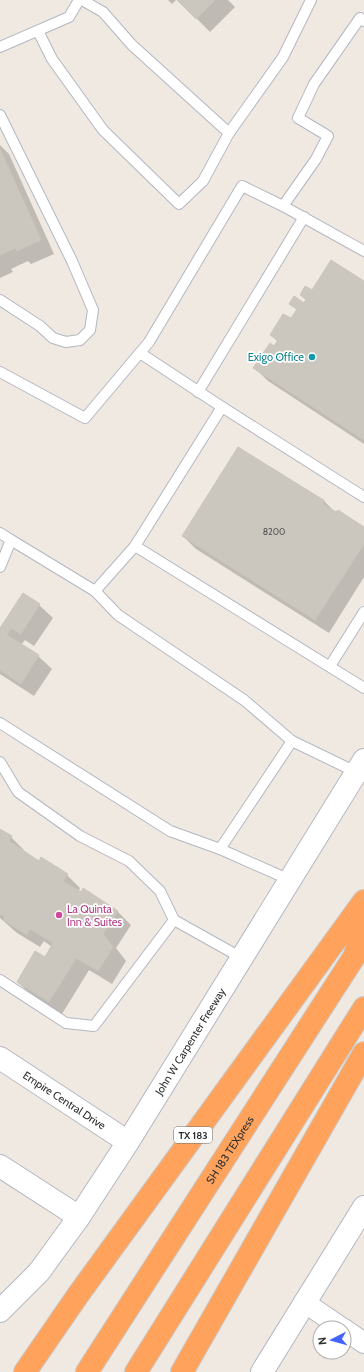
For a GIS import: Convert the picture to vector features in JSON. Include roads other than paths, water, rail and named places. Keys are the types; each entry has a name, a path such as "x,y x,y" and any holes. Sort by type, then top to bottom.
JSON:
{"highway":[{"name":"TX 183","path":"25,1372 83,1288 364,901"},
{"name":"SH 183 TEXpress","path":"87,1372 354,957 364,925"},
{"path":"136,1372 364,1008"},
{"path":"182,1372 299,1164 364,1053"}],"main road":[{"name":"John W Carpenter Freeway","path":"0,1311 39,1272 79,1217 128,1142 360,766"},
{"name":"Empire Central Drive","path":"0,1058 128,1142"},
{"path":"0,1166 79,1217"},
{"path":"262,1372 364,1207"}],"street":[{"path":"304,1302 330,1320"},
{"path":"352,1335 364,1343"}],"lane":[{"path":"0,47 69,17 81,0 103,12 132,45 229,133"},
{"path":"38,31 52,60 104,130 180,204 203,181 229,133 283,58 311,0"},
{"path":"283,206 316,160 328,136 298,118 314,84 360,18 364,21"},
{"path":"0,115 72,261 93,310 90,330 80,340 66,342 53,338 40,326 0,300"},
{"path":"0,372 85,418 149,342 242,186 304,217 364,251"},
{"path":"198,392 304,217"},
{"path":"140,353 198,392 364,497"},
{"path":"95,591 135,546 222,407"},
{"path":"0,533 95,591 118,615 244,700 292,741 360,766"},
{"path":"0,567 11,540"},
{"path":"135,546 364,688"},
{"path":"330,666 364,612"},
{"path":"0,723 170,831 220,849 290,880"},
{"path":"220,849 292,741"},
{"path":"0,762 18,792 80,836 129,861 160,891 174,920 242,958"},
{"path":"0,980 66,1023 94,1026 174,920"}],"place":[{"name":"Exigo Office","path":"312,357"},
{"name":"La Quinta Inn & Suites","path":"59,915"}]}
